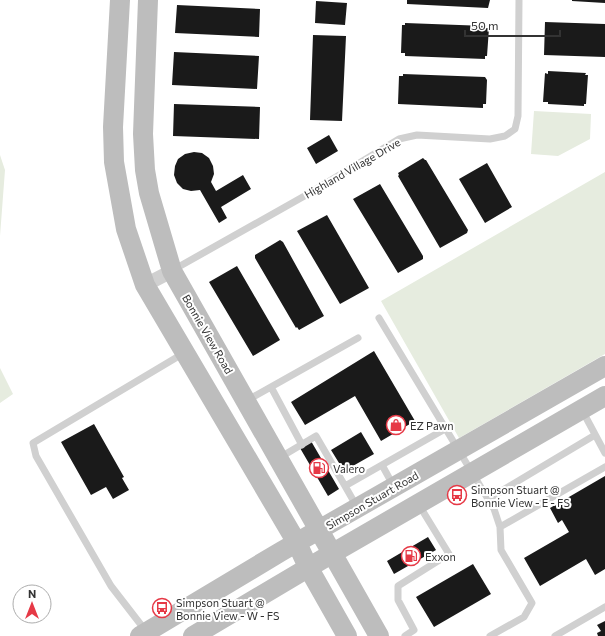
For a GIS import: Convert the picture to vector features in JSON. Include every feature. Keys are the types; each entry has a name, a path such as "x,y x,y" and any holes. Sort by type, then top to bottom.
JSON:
{"main road":[{"path":"120,0 113,127 114,162 126,229 145,285 297,543 308,567 347,636"},
{"name":"Bonnie View Road","path":"148,0 143,134 145,170 149,193 172,271 379,636"},
{"name":"Simpson Stuart Road","path":"143,634 457,450 605,366"},
{"path":"193,636 332,553 605,396"}],"street":[{"path":"145,285 172,271"}],"lane":[{"name":"Highland Village Drive","path":"172,271 308,194 399,139 417,135 490,139 505,136 515,129 518,116 519,0"},
{"path":"379,318 457,450 494,509 500,526 501,550 532,603 524,617 490,636"},
{"path":"246,401 358,338"},
{"path":"143,634 111,586 36,456 33,443 185,353"},
{"path":"271,387 302,445"},
{"path":"582,410 605,452"},
{"path":"345,486 445,429"},
{"path":"488,499 596,435"},
{"path":"278,458 316,436 358,508"},
{"path":"382,465 394,487"},
{"path":"500,526 605,467"},
{"path":"405,636 414,630 398,600 398,586 449,554 418,503"},
{"path":"555,636 605,607"}],"shaded area":[{"path":"534,111 591,114 590,139 558,156 531,154"},
{"path":"0,155 5,170 0,236"},
{"path":"605,172 605,354 459,438 381,301"},
{"path":"0,368 13,394 0,403"}],"building":[{"path":"407,0 490,0 488,8 407,4"},
{"path":"605,0 605,3 572,1"},
{"path":"316,1 347,3 345,25 315,23"},
{"path":"177,5 260,9 259,37 175,33"},
{"path":"545,22 605,24 605,57 544,55"},
{"path":"405,23 486,26 486,28 489,28 487,56 485,56 485,59 405,56 405,53 401,53 402,25 405,25"},
{"path":"313,35 346,36 342,121 310,120"},
{"path":"174,52 259,56 257,89 172,85"},
{"path":"548,71 586,73 585,75 588,75 586,104 584,104 584,106 548,104 548,102 543,102 545,73 548,74"},
{"path":"403,74 485,77 487,80 486,104 483,104 483,108 398,104 399,76 403,76"},
{"path":"174,104 260,107 259,139 173,136"},
{"path":"329,135 338,151 316,164 307,148"},
{"path":"194,152 202,153 209,158 213,166 214,174 211,182 216,191 243,175 251,189 221,207 227,218 219,223 200,190 191,191 183,189 177,183 174,175 175,166 178,159 185,154"},
{"path":"423,158 426,160 468,230 467,233 440,248 398,176 398,173"},
{"path":"487,163 512,207 485,223 459,179"},
{"path":"380,184 423,256 423,259 398,273 353,199"},
{"path":"327,215 369,288 340,304 297,231"},
{"path":"280,240 283,242 324,316 299,330 297,327 296,328 255,258 255,255"},
{"path":"237,266 280,340 253,356 209,282"},
{"path":"374,351 415,421 381,441 355,396 305,425 291,402"},
{"path":"94,424 124,477 122,478 129,490 113,499 106,487 91,495 61,442"},
{"path":"361,432 374,454 344,471 331,450"},
{"name":"Valero","path":"311,441 339,489 328,496 300,448"},
{"path":"605,476 605,569 595,575 586,559 540,586 524,558 569,532 562,520 558,523 550,508"},
{"name":"Exxon","path":"428,537 436,550 394,574 387,561"},
{"path":"473,564 491,594 434,627 416,597"},
{"path":"605,621 605,636 598,636 597,633 601,631 597,625"}],"place":[{"name":"EZ Pawn","path":"396,425"},
{"name":"Valero","path":"319,468"},
{"name":"Simpson Stuart @ Bonnie View - E - FS","path":"457,495"},
{"name":"Exxon","path":"411,556"},
{"name":"Simpson Stuart @ Bonnie View - W - FS","path":"162,608"}]}
